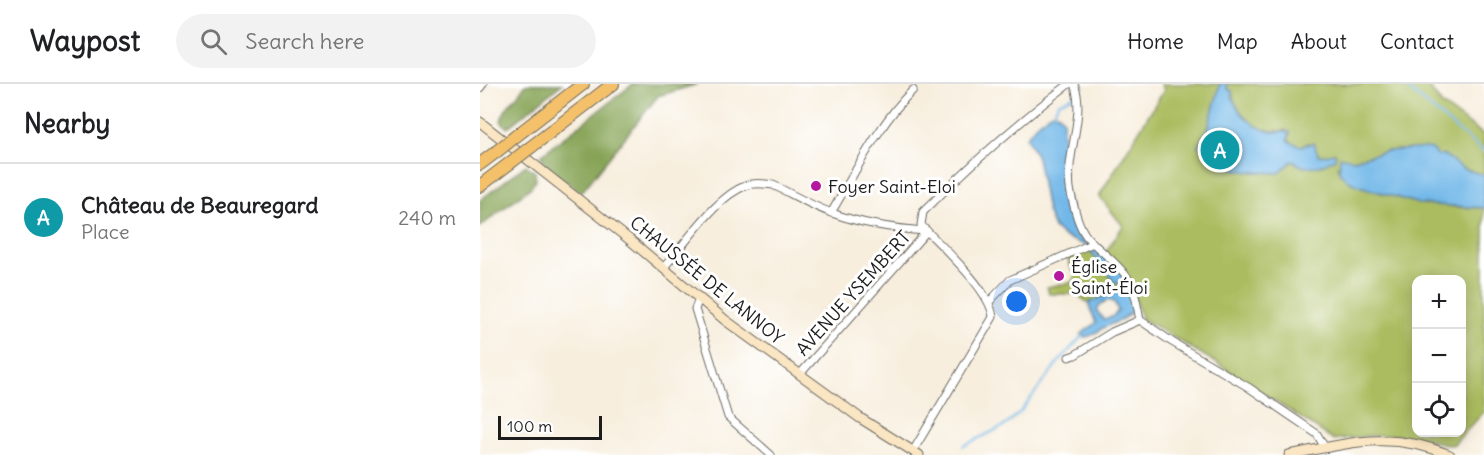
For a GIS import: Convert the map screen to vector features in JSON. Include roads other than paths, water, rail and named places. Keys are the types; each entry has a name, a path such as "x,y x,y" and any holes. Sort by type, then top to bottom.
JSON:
{"highway":[{"path":"480,164 583,84"},
{"path":"480,186 613,84"}],"main road":[{"name":"CHAUSSÉE DE LANNOY","path":"480,123 725,320 860,418 916,453"},
{"path":"1289,455 1363,441 1392,440 1416,444 1450,455"}],"street":[{"path":"480,88 483,84"},
{"path":"916,453 993,315 989,302 962,268 921,225 923,212 977,159 1069,84"},
{"path":"1076,89 1079,102 1070,155 1070,191 1089,245 1119,267 1129,279 1136,298 1140,320 1172,342 1248,387 1317,434 1325,448"},
{"path":"831,213 887,121 901,101 913,90"},
{"path":"663,268 727,195 747,185 763,183 773,185 831,213 863,222 904,230 927,231"},
{"name":"AVENUE YSEMBERT","path":"800,374 927,231"},
{"path":"989,302 1010,280 1089,245"},
{"path":"699,299 695,309 728,417 771,455"},
{"path":"1068,357 1112,332 1140,320"}],"water":[{"path":"1220,84 1227,84 1227,89 1232,91 1236,105 1253,124 1268,131 1290,132 1288,139 1290,142 1301,146 1314,143 1318,155 1336,154 1335,159 1319,166 1304,167 1292,161 1277,173 1240,171 1224,165 1235,149 1216,136 1205,151 1198,146 1208,129"},
{"path":"1052,112 1059,114 1063,120 1064,188 1077,228 1090,247 1098,251 1123,274 1123,279 1116,284 1085,245 1063,236 1054,228 1047,211 1037,157 1026,137"},
{"path":"1432,149 1436,155 1444,155 1464,169 1484,175 1484,208 1419,204 1362,187 1350,182 1339,172 1340,157 1352,160 1387,151"},
{"path":"1123,286 1134,301 1131,312 1092,335 1084,337 1081,334 1096,323 1088,303 1120,290","holes":["1109,300 1115,303 1118,311 1112,317 1103,319 1097,311 1099,305"]}],"waterway":[{"path":"1054,113 1058,103 1082,89 1083,84"},
{"path":"1402,84 1484,152"},
{"path":"963,446 1006,425 1021,411 1056,365 1082,336"}],"place":[{"name":"Château de Beauregard","path":"1220,150"},
{"name":"Foyer Saint-Eloi","path":"816,186"},
{"name":"Église Saint-Éloi","path":"1059,276"}]}
